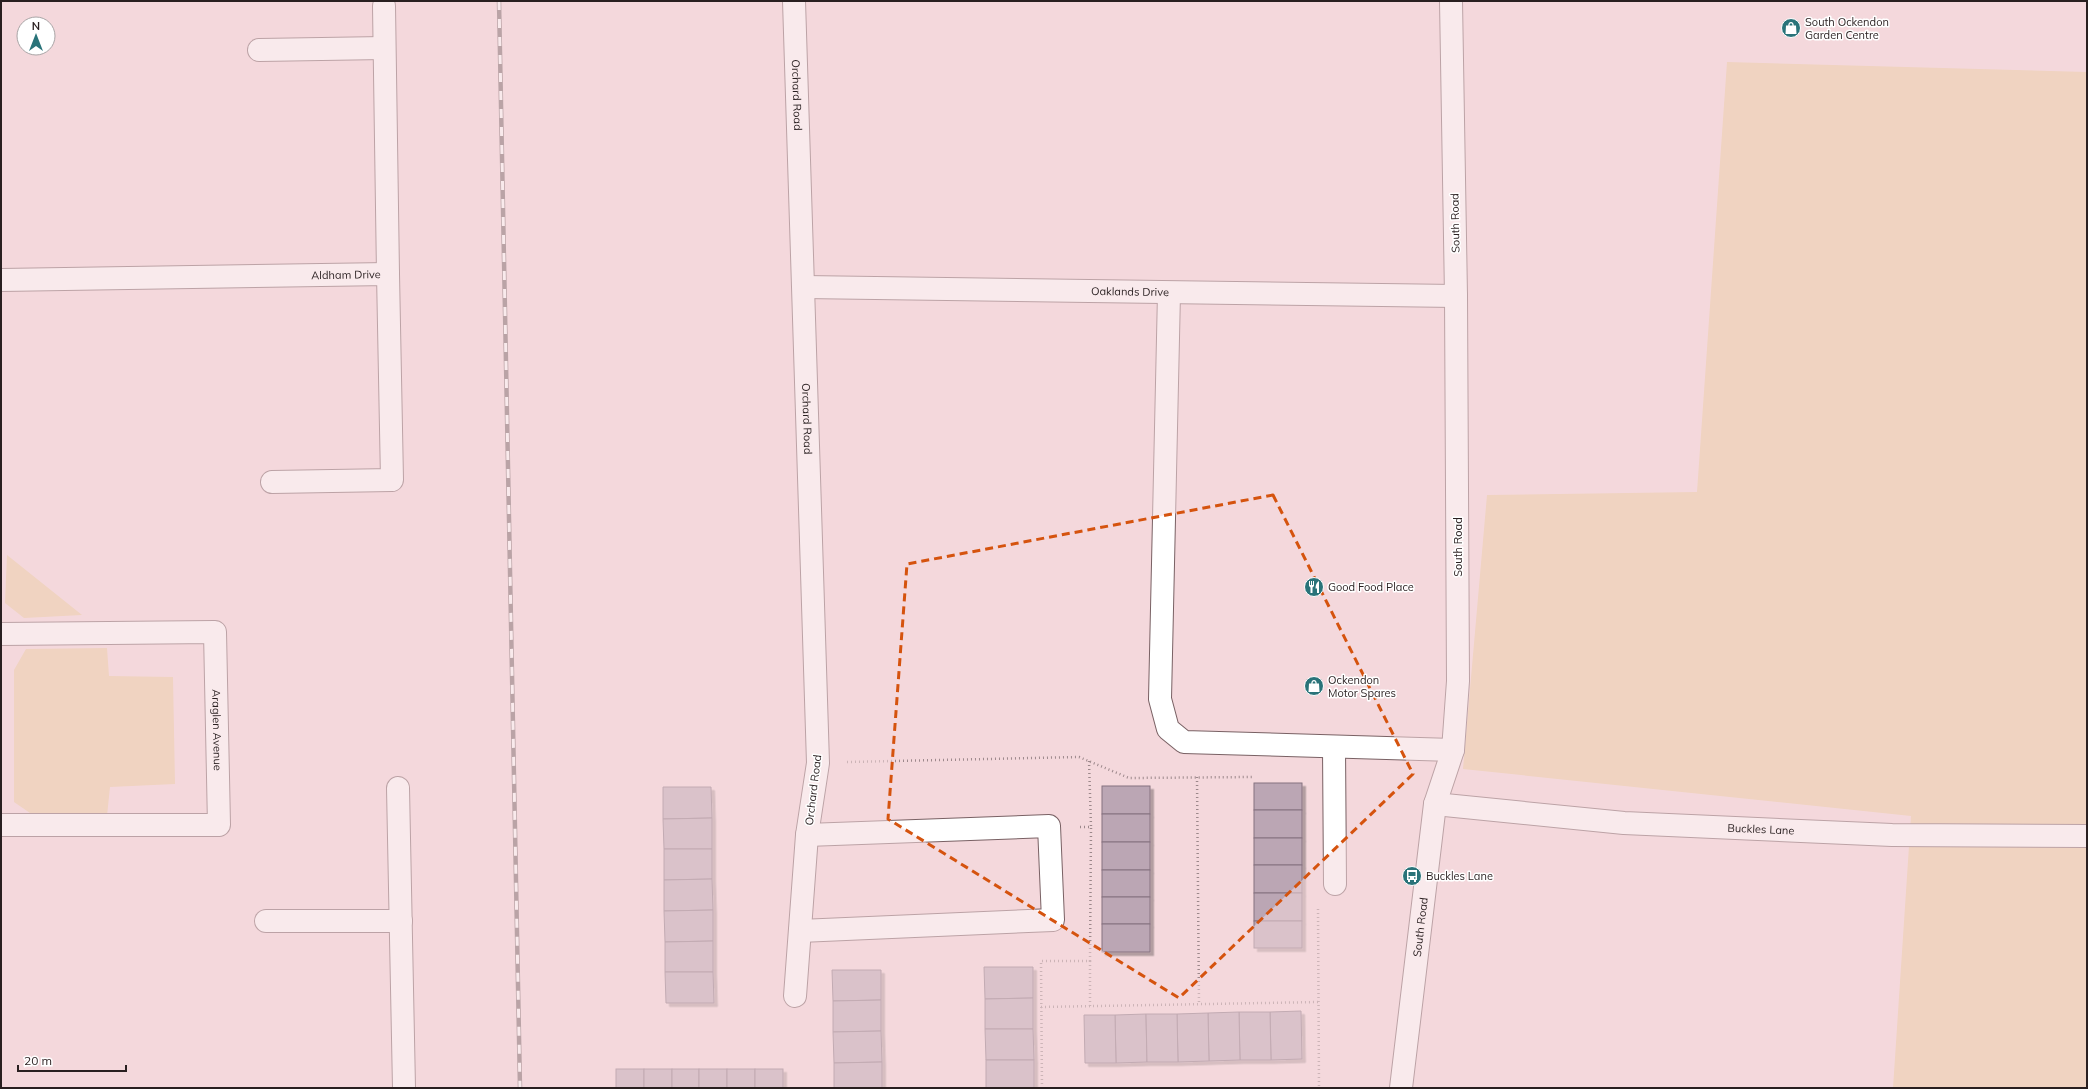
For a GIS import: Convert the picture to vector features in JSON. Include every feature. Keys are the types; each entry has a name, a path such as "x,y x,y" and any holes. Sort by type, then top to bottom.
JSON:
{"street":[{"name":"Orchard Road","path":"794,1 818,763 807,836 795,996"},
{"name":"South Road","path":"1401,1088 1435,804 1453,750 1458,681 1456,296 1451,1"},
{"path":"384,6 388,274"},
{"path":"259,50 384,48"},
{"name":"Aldham Drive","path":"1,280 388,274 392,480 272,482"},
{"name":"Oaklands Drive","path":"804,287 1456,296"},
{"path":"1169,293 1160,699 1168,729 1184,742 1453,750"},
{"name":"Araglen Avenue","path":"1,634 215,632 219,825 1,825"},
{"path":"1334,747 1335,884"},
{"path":"398,788 404,1088"},
{"name":"Buckles Lane","path":"1435,804 1624,824 1892,835 2087,836"},
{"name":"Orchard Road","path":"800,931 1052,920 1049,826 807,836"},
{"path":"266,921 400,921"}],"path":[{"path":"818,763 1080,757 1128,778 1258,776"},
{"path":"1089,761 1091,827"},
{"path":"1197,777 1198,1004"},
{"path":"1319,1088 1318,906 1335,884"},
{"path":"1090,961 1090,1006"},
{"path":"1041,1007 1319,1002"}],"highlighted area":[{"path":"1273,495 1413,774 1179,998 888,819 907,564"}],"shaded area":[{"path":"1727,62 2087,72 2087,1088 1893,1088 1911,816 1463,769 1487,495 1697,492"},
{"path":"7,555 82,615 24,618 5,603"},
{"path":"107,648 109,676 173,677 175,784 110,787 107,816 30,813 14,802 14,670 26,649"}],"building":[{"path":"1254,783 1302,783 1302,810 1254,810"},
{"path":"1102,786 1150,786 1150,814 1102,814"},
{"path":"663,787 711,787 712,818 663,819"},
{"path":"1254,810 1302,810 1302,838 1254,838"},
{"path":"1102,814 1150,814 1150,842 1102,842"},
{"path":"712,818 712,849 664,849 663,819"},
{"path":"1254,838 1302,838 1302,865 1254,865"},
{"path":"1102,842 1150,842 1150,870 1102,870"},
{"path":"664,849 712,849 712,879 664,880"},
{"path":"1254,865 1302,865 1302,893 1254,893"},
{"path":"1102,870 1150,870 1150,897 1102,897"},
{"path":"712,879 713,910 664,911 664,880"},
{"path":"1254,893 1302,893 1302,921 1254,921"},
{"path":"1102,897 1150,897 1150,924 1102,924"},
{"path":"713,910 713,941 665,942 664,911"},
{"path":"1254,921 1302,921 1302,948 1254,948"},
{"path":"1102,924 1150,924 1150,952 1102,952"},
{"path":"713,941 713,972 665,972 665,942"},
{"path":"984,967 1033,967 1033,998 985,999"},
{"path":"832,970 881,970 881,1000 833,1001"},
{"path":"665,972 713,972 714,1003 666,1003"},
{"path":"1033,998 1033,1029 985,1029 985,999"},
{"path":"881,1000 881,1031 833,1032 833,1001"},
{"path":"1301,1011 1302,1059 1271,1060 1270,1012"},
{"path":"1239,1012 1270,1012 1271,1060 1240,1060"},
{"path":"1239,1012 1240,1060 1209,1061 1208,1013"},
{"path":"1208,1013 1209,1061 1178,1062 1177,1014"},
{"path":"1146,1014 1147,1062 1116,1063 1115,1015"},
{"path":"1146,1014 1177,1014 1178,1062 1147,1062"},
{"path":"1084,1015 1115,1015 1116,1063 1085,1063"},
{"path":"985,1029 1033,1029 1034,1060 986,1060"},
{"path":"881,1031 882,1062 834,1063 833,1032"},
{"path":"986,1060 1034,1060 1034,1088 986,1088"},
{"path":"882,1062 882,1088 834,1088 834,1063"},
{"path":"616,1069 644,1069 644,1088 616,1088"},
{"path":"644,1069 672,1069 672,1088 644,1088"},
{"path":"672,1069 699,1069 699,1088 672,1088"},
{"path":"699,1069 727,1069 727,1088 699,1088"},
{"path":"727,1069 755,1069 755,1088 727,1088"},
{"path":"755,1069 783,1069 783,1088 755,1088"}],"railway":[{"path":"499,1 520,1088"}],"place":[{"name":"South Ockendon Garden Centre","path":"1791,28"},
{"name":"Good Food Place","path":"1314,587"},
{"name":"Ockendon Motor Spares","path":"1314,686"},
{"name":"Buckles Lane","path":"1412,876"}]}
